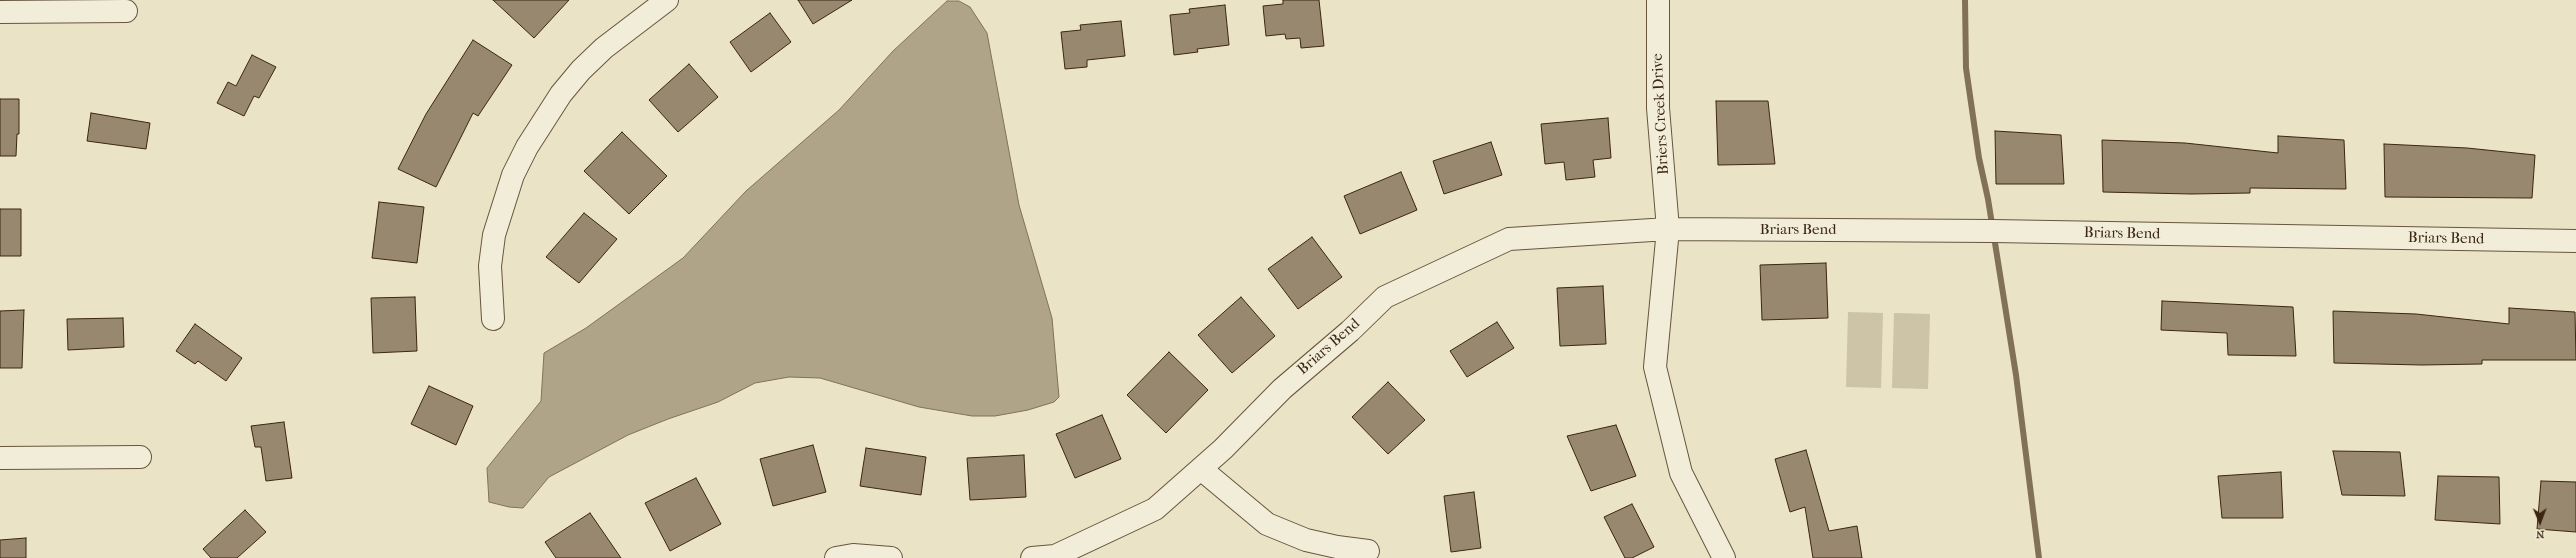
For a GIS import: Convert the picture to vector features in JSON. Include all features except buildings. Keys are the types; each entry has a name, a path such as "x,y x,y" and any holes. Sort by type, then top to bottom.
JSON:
{"street":[{"path":"493,319 490,266 494,235 513,175 527,147 556,100 581,70 604,48 667,0"},
{"name":"Briers Creek Drive","path":"1658,0 1658,108 1668,229"},
{"path":"0,12 126,11"},
{"path":"1668,229 1655,367 1680,473 1724,558"},
{"name":"Briars Bend","path":"1032,558 1055,556 1155,510 1201,468 1282,389 1350,331 1385,297 1509,239 1668,229 1993,231 2576,241"},
{"path":"0,458 140,457"},
{"path":"1201,468 1267,524 1306,540 1336,547 1368,551"},
{"path":"836,558 853,554 891,558"}],"shaded area":[{"path":"947,1 959,1 970,7 987,33 1019,205 1052,318 1059,397 1054,402 1028,410 995,416 972,416 919,407 820,378 789,377 755,383 718,402 668,419 628,435 549,477 523,508 509,507 489,502 487,468 541,401 544,353 586,328 683,258 746,191 839,110 893,51"},
{"path":"1848,312 1883,313 1881,388 1846,387"},
{"path":"1894,313 1930,314 1928,389 1892,388"}],"waterway":[{"path":"1965,0 1966,68 1979,158 1988,199 2016,375 2039,558"}]}
